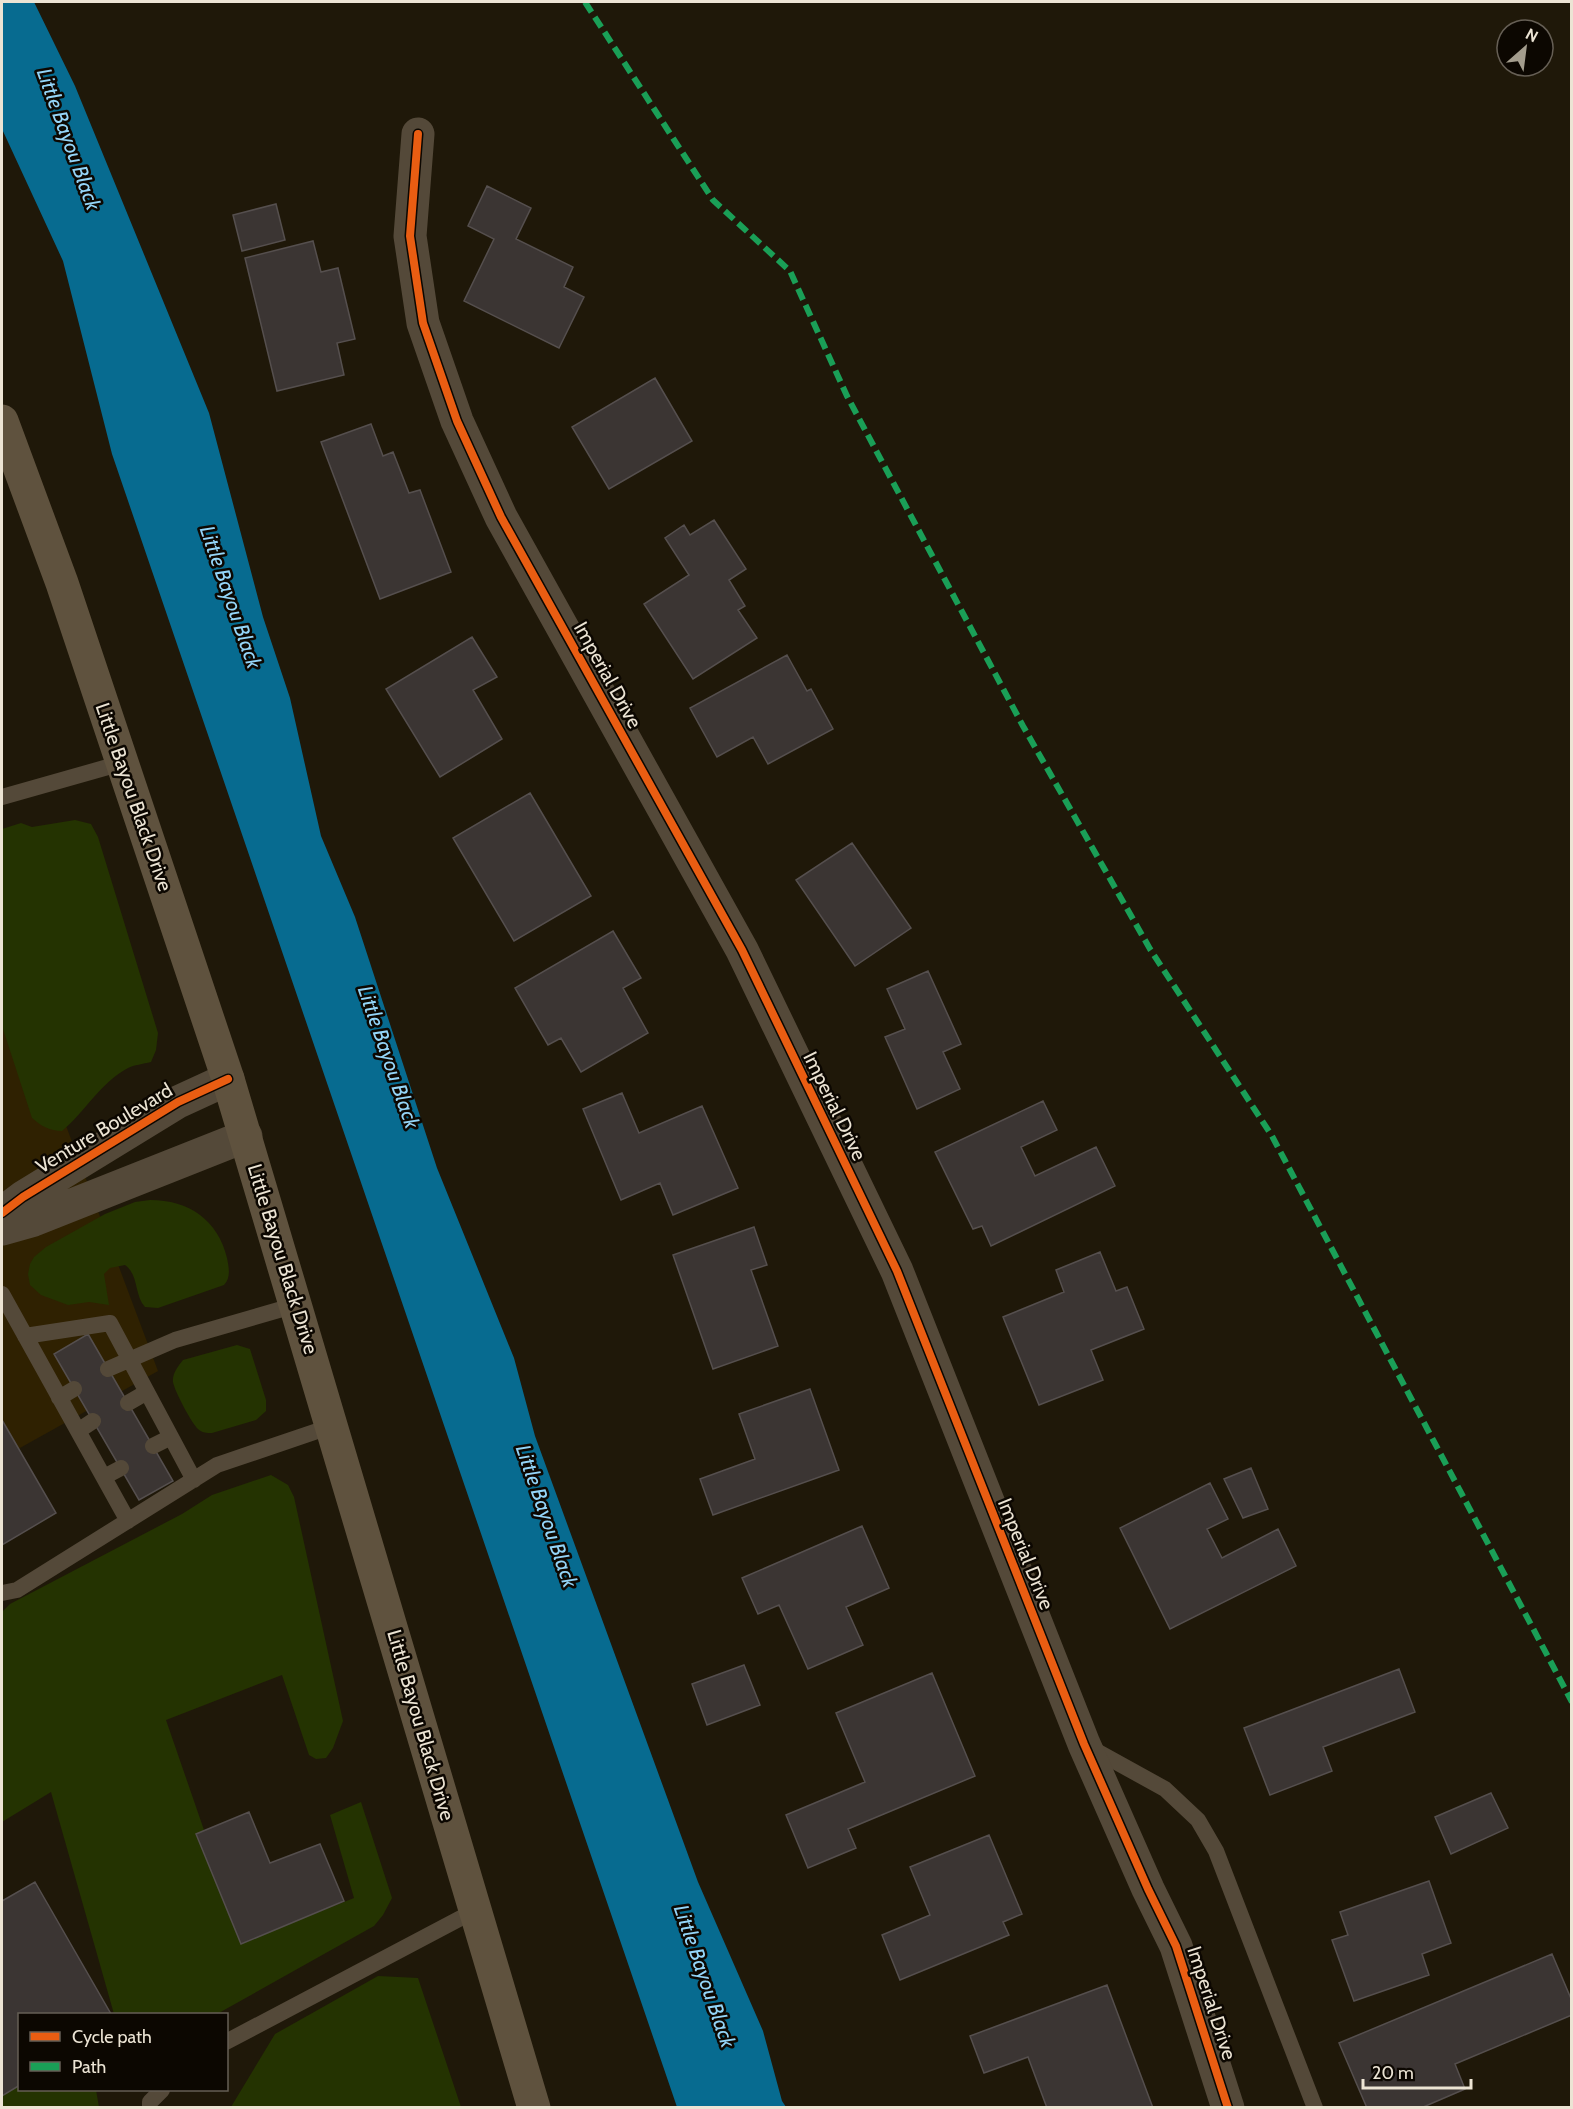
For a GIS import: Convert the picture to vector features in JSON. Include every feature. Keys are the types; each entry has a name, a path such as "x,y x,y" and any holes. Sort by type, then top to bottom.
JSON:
{"main road":[{"name":"Little Bayou Black Drive","path":"2,421 62,583 246,1136 534,2108"}],"street":[{"name":"Imperial Drive","path":"418,134 410,236 423,322 457,421 501,517 742,950 897,1272 1084,1744 1148,1889 1176,1946 1228,2108"},
{"name":"Venture Boulevard","path":"2,1213 23,1197 178,1101 228,1079"},
{"path":"2,1229 34,1220 246,1136"}],"lane":[{"path":"2,797 122,763"},
{"path":"2,1294 128,1521"},
{"path":"108,1369 175,1340 296,1305"},
{"path":"25,1336 110,1323 194,1480"},
{"path":"59,1398 74,1389"},
{"path":"128,1403 147,1392"},
{"path":"78,1431 93,1421"},
{"path":"2,1593 17,1590 217,1466 332,1426"},
{"path":"153,1446 171,1437"},
{"path":"104,1478 120,1468"},
{"path":"1084,1744 1165,1789 1198,1820 1216,1851 1316,2108"},
{"path":"228,2041 476,1910"},
{"path":"150,2108 150,2102 161,2091"}],"shaded area":[{"path":"2,955 158,1371 2,1458"}],"green space":[{"path":"75,820 91,824 98,837 158,1033 156,1050 151,1062 130,1067 118,1074 62,1131 46,1128 32,1118 2,1026 2,829 21,823 32,827"},
{"path":"164,1201 189,1208 209,1223 217,1233 227,1258 229,1276 224,1285 158,1308 145,1307 139,1297 135,1280 125,1265 110,1268 104,1274 109,1305 89,1302 68,1305 41,1295 30,1285 28,1274 30,1264 34,1257 46,1247 105,1214 135,1202"},
{"path":"237,1345 250,1349 266,1400 266,1411 256,1420 212,1433 203,1432 195,1426 180,1399 173,1382 174,1373 183,1360"},
{"path":"271,1475 288,1485 294,1497 343,1721 333,1748 326,1758 316,1759 309,1755 282,1675 166,1720 204,1830 196,1835 241,1943 354,1898 330,1815 361,1802 392,1898 374,1926 219,2013 114,2013 51,1792 2,1822 2,1612 10,1604 182,1514 212,1495"},
{"path":"378,1976 418,1978 461,2107 231,2107 275,2034"},
{"path":"18,2086 18,2091 96,2091 99,2107 2,2107 2,2096"}],"water":[{"name":"Little Bayou Black","path":"2,2 34,2 75,86 209,413 263,617 290,698 321,836 355,917 437,1168 514,1358 535,1436 698,1882 763,2031 782,2101 786,2107 677,2107 112,454 63,261 2,129"}],"building":[{"path":"487,186 531,208 516,239 573,267 564,287 584,297 559,348 464,301 494,239 468,226"},
{"path":"276,204 285,240 242,251 233,215"},
{"path":"313,241 321,272 338,268 355,339 337,343 344,375 277,391 245,258"},
{"path":"655,378 692,441 609,489 572,427"},
{"path":"371,424 383,456 393,452 409,493 420,490 451,572 380,599 321,442"},
{"path":"714,520 746,569 729,580 745,606 738,610 757,638 693,679 644,604 689,575 665,538 684,525 690,535"},
{"path":"472,637 497,677 473,690 502,739 440,777 386,689"},
{"path":"787,655 807,691 811,689 833,729 768,764 753,737 717,757 690,708"},
{"path":"530,793 591,896 514,941 453,838"},
{"path":"852,843 911,928 855,966 796,880"},
{"path":"613,931 641,978 623,988 648,1033 581,1072 561,1038 548,1045 515,988"},
{"path":"928,971 961,1044 943,1052 960,1089 917,1109 885,1037 905,1029 887,989"},
{"path":"622,1093 639,1133 702,1106 738,1188 673,1215 660,1183 621,1200 583,1109"},
{"path":"1043,1101 1057,1130 1021,1147 1035,1176 1096,1147 1115,1186 991,1246 982,1226 973,1229 935,1152"},
{"path":"754,1227 767,1265 751,1270 778,1346 713,1369 673,1255"},
{"path":"1100,1252 1116,1291 1127,1287 1144,1329 1091,1350 1103,1380 1039,1405 1003,1317 1064,1292 1056,1270"},
{"path":"88,1334 173,1481 139,1500 54,1354"},
{"path":"810,1389 839,1470 713,1515 700,1479 755,1459 739,1414"},
{"path":"2,1420 56,1513 2,1545"},
{"path":"1251,1468 1268,1509 1243,1518 1224,1479"},
{"path":"1210,1483 1228,1519 1207,1529 1222,1558 1278,1529 1296,1566 1170,1629 1120,1528"},
{"path":"862,1526 889,1588 846,1607 863,1645 808,1669 779,1605 758,1614 742,1578"},
{"path":"744,1665 760,1705 707,1725 692,1684"},
{"path":"1399,1669 1415,1712 1323,1747 1332,1771 1270,1795 1244,1728"},
{"path":"932,1673 975,1776 848,1829 856,1848 808,1868 786,1815 865,1782 836,1713"},
{"path":"1491,1793 1508,1828 1451,1854 1435,1817"},
{"path":"249,1812 270,1863 320,1844 344,1901 241,1944 196,1834"},
{"path":"989,1835 1022,1914 1003,1922 1009,1935 900,1980 882,1935 930,1915 910,1867"},
{"path":"1429,1881 1451,1943 1422,1954 1429,1975 1354,2001 1332,1940 1348,1935 1340,1912"},
{"path":"35,1882 110,2013 18,2013 18,2086 2,2096 2,1901"},
{"path":"1552,1954 1572,2001 1572,2015 1455,2064 1465,2089 1421,2108 1367,2108 1339,2043"},
{"path":"1107,1985 1153,2108 1047,2108 1028,2057 984,2073 970,2036"}],"marked path":[{"path":"585,2 713,200 790,271 847,396 1023,726 1150,949 1272,1136 1572,1702"}],"cycle path":[{"path":"418,134 410,236 423,323 457,421 501,517 742,950 897,1271 1084,1744 1148,1889 1176,1946 1228,2108"},
{"path":"2,1213 23,1197 178,1102 228,1079"}]}
